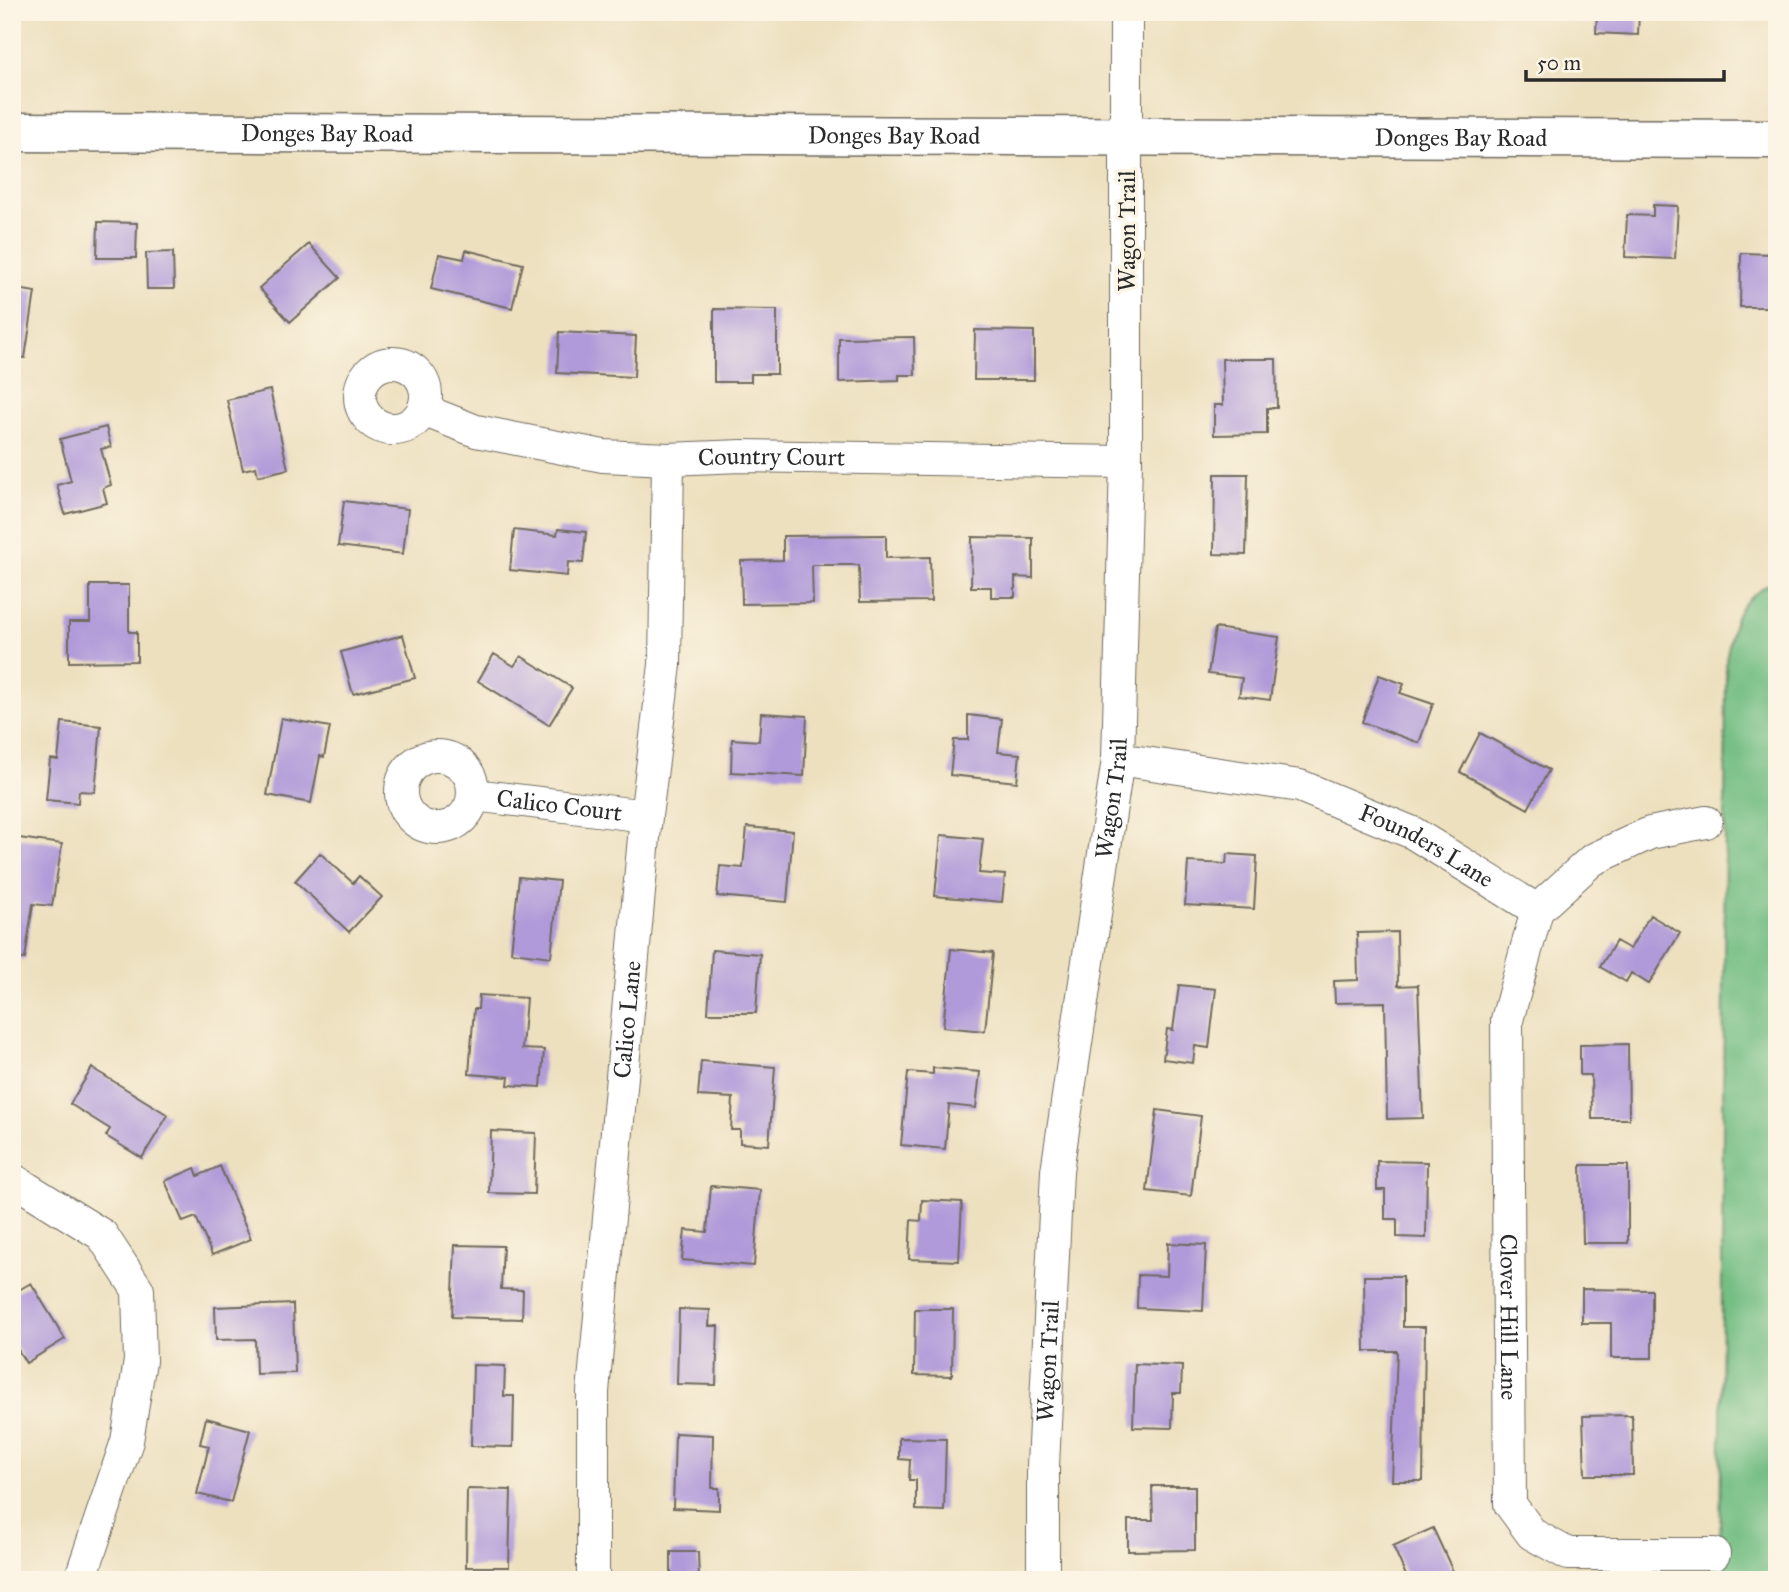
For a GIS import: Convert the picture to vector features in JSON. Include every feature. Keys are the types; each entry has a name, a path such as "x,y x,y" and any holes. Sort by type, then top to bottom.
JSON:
{"street":[{"name":"Wagon Trail","path":"1043,1580 1043,1466 1057,1171 1118,759 1126,462 1126,12"},
{"name":"Donges Bay Road","path":"12,132 1126,139 1777,139"},
{"name":"Country Court","path":"423,410 476,430 538,445 603,456 668,459 742,456 1126,462"},
{"name":"Calico Lane","path":"593,1580 593,1392 646,817 665,665 668,459"},
{"name":"Founders Lane","path":"1118,759 1300,786 1413,833 1537,910"},
{"name":"Calico Court","path":"474,794 646,817"},
{"path":"1537,910 1592,860 1650,833 1706,822"},
{"name":"Clover Hill Lane","path":"1537,910 1507,1020 1510,1504 1532,1534 1568,1554 1714,1554"},
{"path":"12,1180 102,1235 138,1290 140,1361 127,1441 80,1580"}],"green space":[{"path":"1777,579 1777,1580 1720,1580 1726,660 1735,621 1744,603"}],"building":[{"path":"1597,12 1639,12 1638,35 1596,33"},
{"path":"1653,205 1678,206 1675,259 1625,257 1627,215 1653,216"},
{"path":"98,222 137,223 136,258 97,258"},
{"path":"309,244 340,278 290,322 259,288"},
{"path":"466,250 523,264 512,308 431,289 439,254 464,259"},
{"path":"173,252 174,289 147,289 146,253"},
{"path":"1741,253 1773,254 1772,307 1740,307"},
{"path":"12,288 35,292 25,358 12,357"},
{"path":"714,309 777,310 777,374 751,374 751,382 714,382"},
{"path":"975,330 1034,331 1034,380 974,380"},
{"path":"559,332 636,336 634,377 557,373"},
{"path":"914,337 915,375 899,375 899,380 839,382 839,338"},
{"path":"1222,359 1276,359 1277,408 1267,408 1267,434 1214,435 1214,405 1223,405"},
{"path":"270,390 288,469 258,476 256,467 243,470 227,400"},
{"path":"106,427 111,447 101,449 111,485 103,488 107,503 65,514 57,485 71,481 60,439"},
{"path":"1215,474 1248,474 1246,555 1214,554"},
{"path":"344,501 408,509 403,554 338,546"},
{"path":"558,529 586,532 583,563 568,562 567,576 510,570 514,530 557,535"},
{"path":"886,535 886,558 930,557 931,601 860,602 859,565 812,565 813,603 742,604 741,561 783,560 783,536"},
{"path":"972,537 1033,538 1033,578 1015,577 1015,597 991,597 991,587 971,587"},
{"path":"90,585 129,585 129,632 137,632 137,661 69,662 69,622 90,622"},
{"path":"1215,628 1279,637 1270,700 1239,696 1242,678 1208,674"},
{"path":"403,635 415,678 353,694 341,652"},
{"path":"494,654 514,666 521,656 572,688 549,725 478,681"},
{"path":"1379,675 1404,684 1400,693 1433,704 1419,743 1362,722"},
{"path":"761,713 807,716 804,776 731,772 732,739 759,741"},
{"path":"968,715 1002,719 998,752 1020,754 1017,782 950,775 954,740 968,740"},
{"path":"281,718 330,727 324,757 320,756 311,803 267,795"},
{"path":"62,722 101,726 95,792 79,791 78,803 46,800 50,759 58,760"},
{"path":"1480,733 1549,770 1528,809 1460,772"},
{"path":"747,827 793,831 787,902 717,896 720,866 743,868"},
{"path":"941,835 983,839 979,873 1005,875 1002,902 935,896"},
{"path":"19,838 62,844 52,906 33,904 25,959 12,958 12,879"},
{"path":"320,853 353,883 359,876 382,897 349,932 295,881"},
{"path":"1227,854 1257,856 1254,909 1185,905 1188,862 1226,864"},
{"path":"519,877 559,881 551,957 511,952"},
{"path":"1650,915 1680,933 1649,984 1631,973 1626,982 1600,967 1616,941 1630,949"},
{"path":"1397,932 1398,986 1418,985 1423,1118 1387,1119 1385,1002 1335,1003 1334,981 1358,980 1357,933"},
{"path":"951,949 993,953 985,1031 943,1027"},
{"path":"712,950 760,954 756,1013 708,1013"},
{"path":"1179,985 1216,989 1209,1048 1195,1046 1193,1063 1163,1059 1167,1029 1173,1030"},
{"path":"479,995 526,998 522,1049 544,1050 541,1087 508,1085 509,1077 469,1074 474,1009 478,1009"},
{"path":"1628,1044 1629,1119 1592,1119 1591,1075 1580,1075 1580,1045"},
{"path":"701,1061 775,1067 769,1145 740,1143 740,1130 731,1130 733,1098 698,1096"},
{"path":"92,1068 168,1115 142,1158 106,1136 110,1129 70,1104"},
{"path":"933,1068 980,1072 976,1108 949,1105 945,1149 901,1145 908,1072 933,1074"},
{"path":"1157,1110 1201,1116 1191,1196 1147,1191"},
{"path":"491,1131 536,1133 534,1194 489,1193"},
{"path":"1377,1161 1427,1162 1426,1238 1397,1237 1397,1219 1385,1219 1385,1190 1377,1190"},
{"path":"1581,1165 1628,1165 1628,1243 1583,1243"},
{"path":"220,1166 251,1239 212,1255 196,1217 183,1222 165,1181 195,1168 198,1176"},
{"path":"711,1186 760,1190 754,1266 682,1260 685,1230 707,1232"},
{"path":"922,1200 962,1202 959,1261 909,1259 911,1220 921,1221"},
{"path":"1168,1243 1206,1245 1203,1311 1137,1308 1138,1275 1167,1276"},
{"path":"455,1245 503,1246 501,1289 523,1290 522,1319 452,1317"},
{"path":"1364,1276 1403,1276 1403,1327 1425,1327 1423,1481 1392,1481 1397,1351 1365,1351"},
{"path":"31,1283 65,1339 26,1363 12,1340 12,1294"},
{"path":"1582,1289 1652,1290 1652,1358 1611,1358 1611,1323 1582,1323"},
{"path":"293,1304 295,1373 256,1374 255,1339 216,1340 215,1307"},
{"path":"679,1309 710,1310 709,1326 718,1326 716,1385 677,1384"},
{"path":"915,1309 953,1309 952,1376 914,1375"},
{"path":"1135,1364 1182,1366 1181,1393 1173,1393 1172,1428 1133,1427"},
{"path":"473,1365 505,1366 504,1396 514,1396 513,1447 471,1446"},
{"path":"1632,1415 1633,1475 1585,1475 1583,1416"},
{"path":"206,1418 250,1430 231,1502 197,1494 209,1446 200,1444"},
{"path":"675,1433 713,1435 712,1488 719,1488 719,1510 673,1508"},
{"path":"899,1438 946,1439 944,1511 916,1510 916,1480 909,1480 910,1460 899,1459"},
{"path":"1152,1486 1195,1486 1195,1550 1128,1551 1128,1520 1153,1520"},
{"path":"467,1489 511,1490 509,1567 466,1567"},
{"path":"1433,1528 1457,1580 1408,1580 1393,1546"},
{"path":"671,1552 698,1552 699,1580 671,1580"}]}
